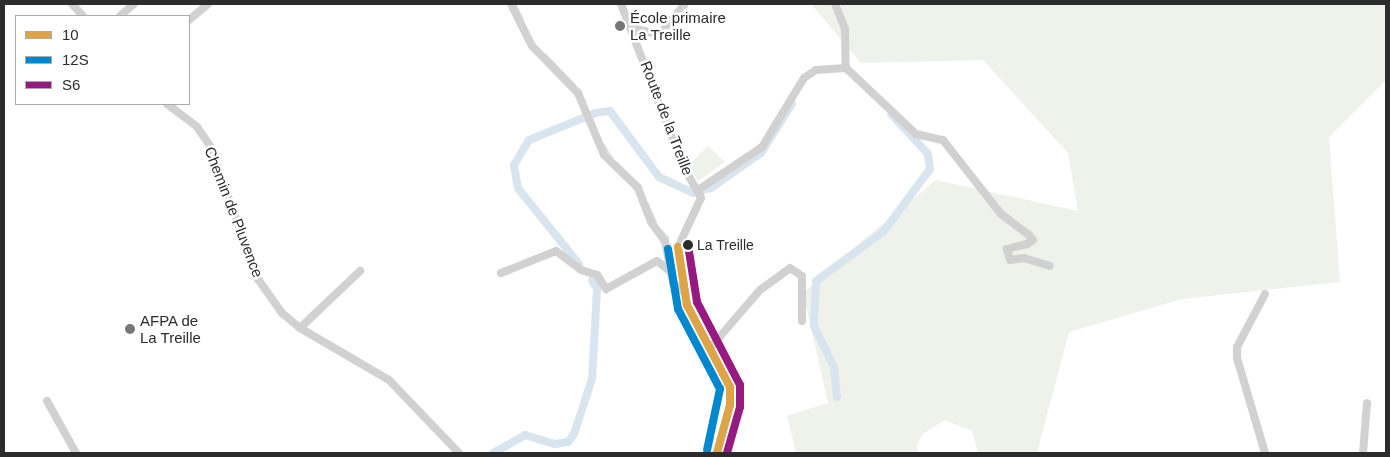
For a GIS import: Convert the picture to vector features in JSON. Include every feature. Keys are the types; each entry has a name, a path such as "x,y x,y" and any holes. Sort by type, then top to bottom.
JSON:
{"street":[{"path":"72,4 82,15"},
{"path":"121,15 134,4"},
{"path":"190,19 208,4"},
{"path":"511,4 532,46 578,93 604,155 638,188 651,222 665,241 676,289 683,291"},
{"name":"Route de la Treille","path":"621,4 684,168 699,192"},
{"path":"631,27 659,35 685,4"},
{"path":"835,4 845,29 846,68 916,134 943,140 1001,214 1029,235 1033,240 1027,244 1007,249 1010,260 1024,258 1050,266"},
{"path":"718,453 730,395 728,381 683,291 678,247 683,231 700,207 699,192 762,147 804,78 816,70 846,68"},
{"name":"Chemin de Pluvence","path":"168,105 197,126 209,144 258,279 282,313 300,328 389,380 459,453"},
{"path":"501,273 556,251 581,270 590,272 608,289 654,262 660,262 671,272"},
{"path":"710,348 760,290 790,268 802,276 802,321"},
{"path":"300,328 360,271"},
{"path":"1264,294 1237,347 1237,358 1265,453"},
{"path":"47,400 76,453"},
{"path":"1363,453 1367,403"}],"shaded area":[{"path":"811,4 1386,4 1386,80 1329,137 1340,282 1182,299 1069,332 1037,453 978,453 972,431 945,420 924,433 917,445 918,453 796,453 787,416 828,403 803,293 850,251 936,180 1078,211 1068,153 983,60 861,63"},
{"path":"708,146 725,162 698,181 688,166"}],"waterway":[{"path":"515,4 523,19"},
{"path":"545,54 575,85"},
{"path":"579,264 518,188 514,165 529,140 595,113 610,111 659,177 693,193 711,188 761,153 792,104"},
{"path":"837,397 834,367 814,326 816,281 884,231 930,169 928,154 891,114"},
{"path":"604,145 612,158"},
{"path":"617,163 641,186"},
{"path":"648,204 656,222"},
{"path":"661,230 669,238"},
{"path":"493,453 525,435 555,444 568,442 574,434 592,379 597,289 592,280"}],"transit line":[{"name":"S6","path":"688,245 697,302 740,385 740,407 727,453"},
{"name":"10","path":"678,247 687,305 730,387 730,405 717,453"},
{"name":"12S","path":"668,249 678,309 720,389 707,450"}],"place":[{"name":"École primaire La Treille","path":"620,26"},
{"name":"La Treille","path":"688,245"},
{"name":"AFPA de La Treille","path":"130,329"}]}
